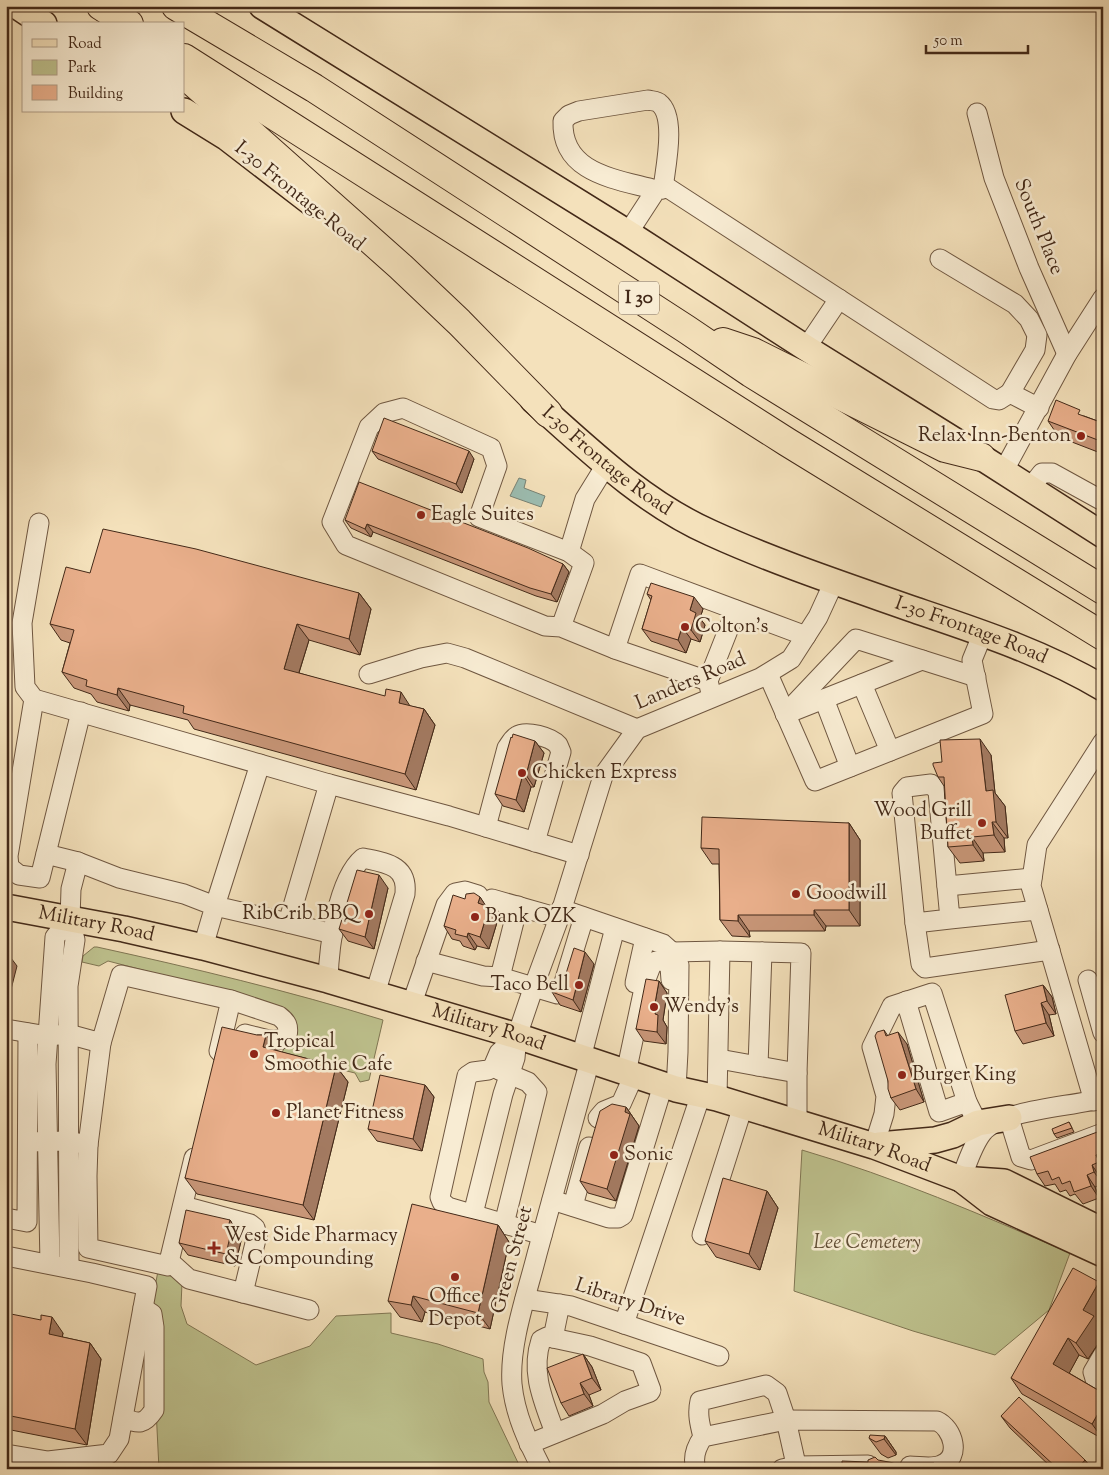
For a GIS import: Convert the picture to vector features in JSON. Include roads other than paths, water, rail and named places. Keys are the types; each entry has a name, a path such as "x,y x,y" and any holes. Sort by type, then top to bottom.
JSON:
{"highway":[{"path":"101,6 125,22"},
{"name":"I 30","path":"176,6 314,88 686,329 751,374 1103,590"},
{"name":"I 30","path":"185,59 779,436 1103,636"},
{"path":"185,75 401,267 459,322 548,413"},
{"path":"686,329 753,352 945,448 981,456"}],"main road":[{"path":"16,6 41,22"},
{"path":"262,6 628,233 806,348 981,456 1095,530"},
{"name":"I-30 Frontage Road","path":"185,112 226,137 311,202 606,465 658,504 710,532 834,582 1009,642 1086,678 1103,688"},
{"name":"Military Road","path":"6,907 70,918 203,947 328,980 517,1036 670,1087 709,1096 874,1146 961,1179 1004,1182 1103,1231"},
{"path":"874,1146 935,1140 953,1135 973,1112 1009,1118"},
{"name":"Military Road","path":"961,1179 992,1203 1103,1254"}],"street":[{"path":"628,233 660,189 669,123 666,110 658,102 648,100 569,115 564,121 563,131 568,147 582,166 595,173 660,189 668,188 993,399 999,400 1010,392 1035,350 1037,335 1029,319 1016,304 940,259"},
{"name":"South Place","path":"976,112 994,178 1028,268 1067,354"},
{"path":"1003,472 1067,354 1103,298"},
{"path":"806,348 839,299"},
{"path":"1010,392 1039,408"},
{"path":"561,627 584,563 569,552 479,517 497,466 490,448 403,408 384,413 369,427 332,522 346,545 545,626 561,627 710,689 736,610"},
{"path":"569,552 585,498 606,465"},
{"path":"1030,488 1042,473 1052,472 1102,500 1097,505 1095,530"},
{"path":"39,523 22,623 25,687 34,699 579,855"},
{"path":"615,649 640,574 806,636"},
{"name":"Landers Road","path":"517,1036 560,913 603,776 637,729 710,689 768,674 791,660 818,617 834,582"},
{"path":"768,674 815,781 983,714 972,660 984,633"},
{"path":"786,714 856,639 976,678"},
{"path":"368,674 421,658 447,653 465,658 637,729"},
{"path":"786,714 922,660"},
{"path":"862,684 890,751"},
{"path":"34,699 8,856 10,867 19,874 40,878 80,712"},
{"path":"824,699 850,767"},
{"path":"486,827 507,748 518,735 533,734 558,745 561,752 535,842"},
{"path":"1103,742 1037,845 1031,886 1098,1100 1024,1113 1009,1118 1021,1157 1031,1160 1103,1133"},
{"path":"203,947 260,764"},
{"path":"288,923 329,784"},
{"path":"950,919 938,791 932,784 907,787 902,793 921,964 925,968 1050,950"},
{"path":"46,854 78,862 119,878 184,894 215,906 332,934"},
{"path":"328,980 332,934 351,872 364,858 382,862 398,869 404,877 406,885 405,894 375,994"},
{"path":"69,1268 68,986 75,940 70,918 71,890 78,862"},
{"path":"947,886 1032,878"},
{"path":"411,1006 446,905 455,893 465,892 518,906 584,917 662,944 672,952 679,966 679,1010 670,1087 623,1215 618,1218 609,1218 552,1200"},
{"path":"500,977 518,906"},
{"path":"915,923 1038,910"},
{"path":"426,961 483,976 500,977 557,994 562,989 584,917"},
{"path":"50,1264 46,1064 55,936 70,918"},
{"name":"Green Street","path":"542,1469 520,1423 514,1401 513,1355 525,1299 552,1200 615,928"},
{"path":"572,1206 598,1118 604,1112 621,1104 645,938"},
{"path":"624,1324 709,1096 718,1059 720,951"},
{"path":"672,952 801,953 797,1122"},
{"path":"758,1066 762,952"},
{"path":"626,1073 646,979 651,966 656,961 664,961 670,967 673,996 679,1010"},
{"path":"224,1029 271,1040 282,1040 288,1036 286,1021 279,1016 231,1000 120,975 101,1043 88,1145 88,1248 163,1263 188,1279 309,1310"},
{"path":"1062,988 1098,982"},
{"path":"1098,982 1103,998"},
{"path":"1098,982 1103,1033"},
{"path":"874,1146 884,1114 886,1096 872,1047 892,1006 932,993 973,1112 971,1153 961,1179"},
{"path":"215,1068 231,1000"},
{"path":"906,1001 939,1112 973,1112"},
{"path":"6,1029 48,1036 68,1034 101,1043"},
{"path":"6,1218 27,1222 28,1033"},
{"path":"472,1214 503,1094 499,1053 517,1036"},
{"path":"718,1059 797,1073"},
{"path":"504,1224 537,1092 528,1082 501,1071 473,1072 467,1076 440,1197 442,1202 448,1207 504,1224 542,1235"},
{"path":"702,1235 743,1106"},
{"path":"28,1142 68,1141 88,1145"},
{"path":"6,1454 48,1461 109,1454 119,1439 147,1286 163,1263 183,1206 197,1144"},
{"path":"183,1206 250,1224 255,1228 257,1235 243,1293"},
{"path":"6,1256 147,1286"},
{"name":"Library Drive","path":"525,1299 571,1306 719,1356"},
{"path":"553,1338 560,1304"},
{"path":"123,1418 137,1423 147,1420 154,1410 154,1327 152,1314 143,1308"},
{"path":"529,1444 603,1414 625,1401 651,1390 639,1361 590,1346 553,1338 547,1337 541,1340 537,1350 538,1386 555,1433"},
{"path":"1103,1355 1093,1372 1096,1382 1103,1386"},
{"path":"696,1469 694,1455 697,1445 703,1437 786,1420 937,1421 946,1428 954,1447 953,1454 946,1463 936,1466 887,1465 792,1468 786,1420 777,1393 766,1385 700,1402 698,1418 703,1437"}],"water":[{"path":"519,478 526,480 524,488 545,496 541,507 510,496"}],"place":[{"name":"Relax Inn-Benton","path":"1081,436"},
{"name":"Eagle Suites","path":"421,515"},
{"name":"Colton's","path":"685,627"},
{"name":"Chicken Express","path":"522,773"},
{"name":"Wood Grill Buffet","path":"982,823"},
{"name":"Goodwill","path":"796,894"},
{"name":"RibCrib BBQ","path":"369,914"},
{"name":"Bank OZK","path":"475,917"},
{"name":"Taco Bell","path":"579,985"},
{"name":"Wendy's","path":"654,1007"},
{"name":"Tropical Smoothie Cafe","path":"254,1054"},
{"name":"Burger King","path":"902,1075"},
{"name":"Planet Fitness","path":"276,1113"},
{"name":"Sonic","path":"614,1155"},
{"name":"West Side Pharmacy & Compounding","path":"214,1248"},
{"name":"Office Depot","path":"455,1277"}],"park label":[{"name":"Lee Cemetery","path":"867,1243"}]}
